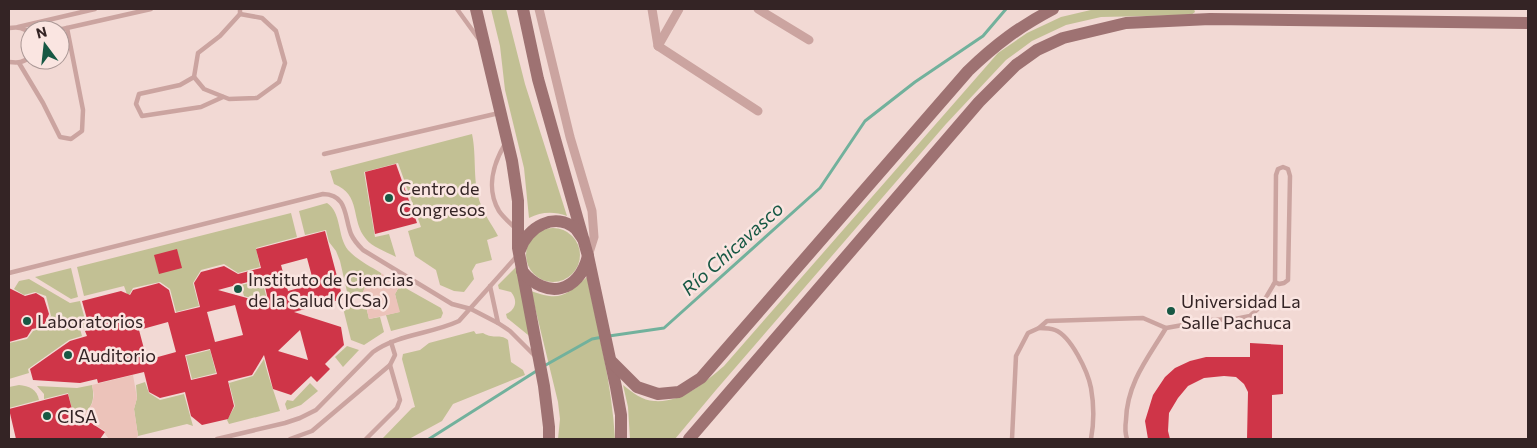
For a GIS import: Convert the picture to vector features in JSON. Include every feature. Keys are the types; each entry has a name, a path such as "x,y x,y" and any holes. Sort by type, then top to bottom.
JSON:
{"street":[{"path":"476,9 512,161 518,201 519,254 544,386 549,439"},
{"path":"484,9 492,45 496,91"},
{"path":"515,9 531,75 544,102"},
{"path":"523,9 544,102 588,256 612,362 622,439"},
{"path":"522,272 528,279 544,288 565,287 579,278 594,237 592,212 570,137 540,9"},
{"path":"652,9 658,46 758,111"},
{"path":"658,46 678,9"},
{"path":"758,9 809,40"},
{"path":"612,362 637,387 658,394 679,392 700,378 968,71 994,46 1029,21 1053,9"},
{"path":"689,439 979,102 1016,65 1037,50 1063,38 1126,23 1210,14 1528,23"},
{"path":"544,102 561,98"},
{"path":"519,254 527,234 540,225 549,222 558,222 576,229 584,240"}],"lane":[{"path":"9,28 95,9"},
{"path":"70,27 151,9"},
{"path":"457,9 485,46"},
{"path":"194,76 204,89 223,96 229,99 257,98 280,82 285,63 276,31 262,18 240,12 220,36 198,53 194,76 180,85 139,94 136,104 142,116 200,107 223,96"},
{"path":"23,70 60,137 71,139 82,131 84,110 70,42"},
{"path":"9,62 19,63"},
{"path":"324,154 500,112"},
{"path":"507,140 493,168 492,182 499,212 518,232"},
{"path":"1012,439 1016,356 1019,347 1028,333 1039,328 1047,321 1143,318 1166,328 1211,320 1250,316 1261,306 1275,282 1276,174 1283,167 1288,169 1290,176 1288,280 1284,284 1275,282"},
{"path":"9,273 323,194 331,194 338,198 343,206 355,242 363,250 452,304 471,309 498,323 510,331 539,363"},
{"path":"217,439 236,437 284,423 316,410 373,352 391,342 446,327 459,321 519,254"},
{"path":"490,286 498,323"},
{"path":"1039,328 1055,330 1068,341 1080,360 1091,387 1094,423 1091,439"},
{"path":"1127,439 1125,433 1126,410 1132,386 1143,363 1166,328"},
{"path":"290,439 312,431 390,365 395,355 391,342"},
{"path":"366,439 397,408 400,400 390,365"}],"shaded area":[{"path":"491,9 506,9 525,84 567,216 547,213 529,218 524,168 505,90 500,46"},
{"path":"1095,9 1194,9 1195,12 1191,15 1101,17 1066,25 1032,41 1006,60 946,124 675,439 630,439 628,407 623,385 638,396 654,401 664,401 692,391 709,379 724,366 998,53 1027,33 1061,17"},
{"path":"472,134 478,197 498,236 487,240 492,260 476,264 472,271 474,279 464,292 454,291 440,285 436,270 415,256 408,231 421,227 398,163 364,172 375,237 389,234 396,257 376,247 366,239 361,232 349,195 334,184 330,171"},
{"path":"327,203 335,213 342,238 348,250 359,260 381,273 382,277 368,281 363,292 348,296 340,261 336,251 329,242 326,230 305,235 299,211"},
{"path":"291,213 297,237 256,248 260,267 238,273 224,264 201,270 193,283 199,306 176,312 170,289 160,282 133,288 128,297 124,286 84,296 77,267"},
{"path":"548,228 558,228 568,232 576,240 580,255 576,270 568,278 558,282 548,282 538,278 530,270 526,260 526,250 530,240 538,232"},
{"path":"517,266 533,339 507,318 506,314 514,307 515,298 511,292 499,289 498,285"},
{"path":"71,268 78,297 71,299 35,277"},
{"path":"381,273 400,285 395,294 400,312 369,319 363,292 368,281 382,277"},
{"path":"587,277 608,378 615,439 558,439 560,419 558,402 531,291 548,296 561,295 573,289"},
{"path":"29,279 70,303 80,301 87,327 80,329 82,336 69,340 28,369 29,373 9,379 9,343 27,339 33,331 43,328 51,316 46,296 35,292 24,295 14,289 19,281"},
{"path":"262,280 268,303 244,296 241,285"},
{"path":"400,285 441,308 443,313 441,318 391,331 386,315 399,312 395,294"},
{"path":"365,302 369,319 380,317 384,332 364,345 351,340 343,308"},
{"path":"474,331 476,334 483,333 508,340 511,362 523,370 525,375 453,404 442,421 409,439 382,439 415,407 402,359 403,354 420,350 429,343"},
{"path":"347,346 359,350 343,367 335,357"},
{"path":"210,350 216,373 192,379 186,356"},
{"path":"264,359 280,411 229,424 227,420 235,406 229,383 253,376"},
{"path":"133,375 137,398 134,409 138,436 136,439 109,439 105,431 85,419 84,411 88,410 92,404 94,395 92,385"},
{"path":"145,382 149,393 160,400 184,394 193,426 187,424 138,436 134,409 137,398 136,385"},
{"path":"310,383 318,391 301,405 287,410 285,404 287,400 293,401"},
{"path":"19,385 32,389 39,400 9,408 9,387"},
{"path":"92,385 93,398 88,410 73,413 68,393 44,399 44,394 37,386 77,388"}],"building":[{"name":"Centro de Congresos","path":"396,164 417,223 375,234 365,172"},
{"path":"325,231 343,299 294,312 341,327 344,345 325,364 330,369 317,382 311,376 291,395 273,389 264,355 252,375 228,381 234,406 228,419 202,425 191,416 185,392 160,398 149,392 144,372 98,383 97,379 80,383 33,380 30,369 70,341 87,336 85,331 90,330 82,301 121,291 130,295 133,290 159,283 169,290 175,313 200,307 194,283 201,272 224,266 238,274 261,268 256,249","holes":["307,258 314,284 288,291 281,265","263,278 269,304 218,290","235,305 243,335 215,342 207,312","168,322 176,352 147,360 139,330","300,330 308,360 278,351","210,349 217,374 191,380 185,355"]},
{"path":"177,249 182,268 159,274 154,255"},
{"name":"Laboratorios","path":"9,288 25,296 36,293 44,298 49,314 43,327 32,329 27,337 9,342"},
{"path":"1250,343 1283,345 1283,394 1272,395 1272,439 1247,439 1248,392 1244,384 1236,377 1224,376 1204,378 1188,386 1169,413 1168,431 1170,439 1148,439 1145,421 1153,395 1165,377 1175,368 1190,361 1206,357 1250,357"},
{"name":"CISA","path":"68,394 73,413 83,411 85,419 105,432 100,439 16,439 9,409"}],"waterway":[{"name":"Río Chicavasco","path":"609,336 664,328 820,188 865,121 915,82 983,36 1006,9"},
{"name":"Río Chicavasco","path":"544,366 592,339 603,337"},
{"name":"Río Chicavasco","path":"429,439 538,370"}],"place":[{"name":"Centro de Congresos","path":"389,198"},
{"name":"Instituto de Ciencias de la Salud (ICSa)","path":"238,289"},
{"name":"Universidad La Salle Pachuca","path":"1171,311"},
{"name":"Laboratorios","path":"27,321"},
{"name":"Auditorio","path":"68,355"},
{"name":"CISA","path":"47,416"}]}
